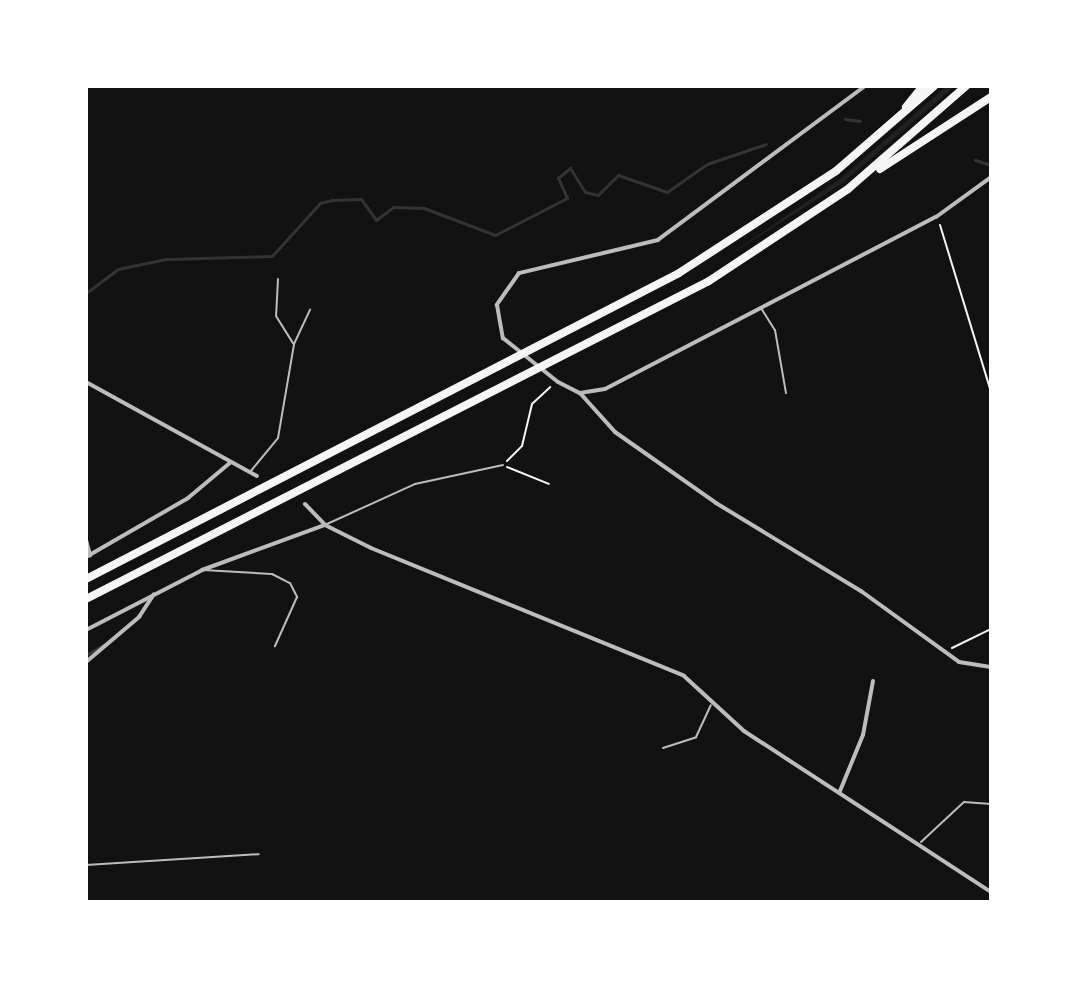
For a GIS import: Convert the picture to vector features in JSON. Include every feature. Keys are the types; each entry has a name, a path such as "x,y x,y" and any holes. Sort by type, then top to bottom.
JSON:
{"highway":[{"path":"887,129 923,86"},
{"path":"86,579 534,350 727,244 887,129 934,86"},
{"path":"848,189 966,86"},
{"path":"86,599 709,281 991,97"}],"street":[{"path":"865,86 658,240 612,256 531,268 508,281 497,305 497,327 558,382 580,393 615,432 943,648 959,662 991,667"},
{"path":"580,393 605,389 936,217 991,177"},
{"path":"86,382 257,476"},
{"path":"86,540 88,556 188,498 231,462"},
{"path":"305,504 325,525 669,668 713,700 744,731 921,842 991,892"},
{"path":"86,630 202,570 325,525"},
{"path":"86,662 139,617 155,592"},
{"path":"840,791 867,723 873,681"}],"lane":[{"path":"278,279 276,316 294,344"},
{"path":"761,307 775,330 786,393"},
{"path":"250,472 278,438 294,344 310,310"},
{"path":"325,525 415,484 503,465"},
{"path":"202,570 287,580 297,597 275,646"},
{"path":"663,748 696,737 713,700"},
{"path":"921,842 964,802 991,804"},
{"path":"86,865 259,854"}],"path":[{"path":"936,217 991,392"},
{"path":"549,484 503,465 522,446 532,404 558,382"},
{"path":"943,648 962,647 991,629"}],"shaded area":[{"path":"947,86 955,86 844,182 722,260 841,178"}],"waterway":[{"path":"845,119 860,121"},
{"path":"86,293 118,269 166,259 272,256 320,203 332,200 361,199 376,220 393,207 424,208 495,235 567,198 558,178 570,168 585,192 598,195 618,175 667,192 707,164 766,144"},
{"path":"975,160 991,165"},
{"path":"86,655 104,644"}]}
